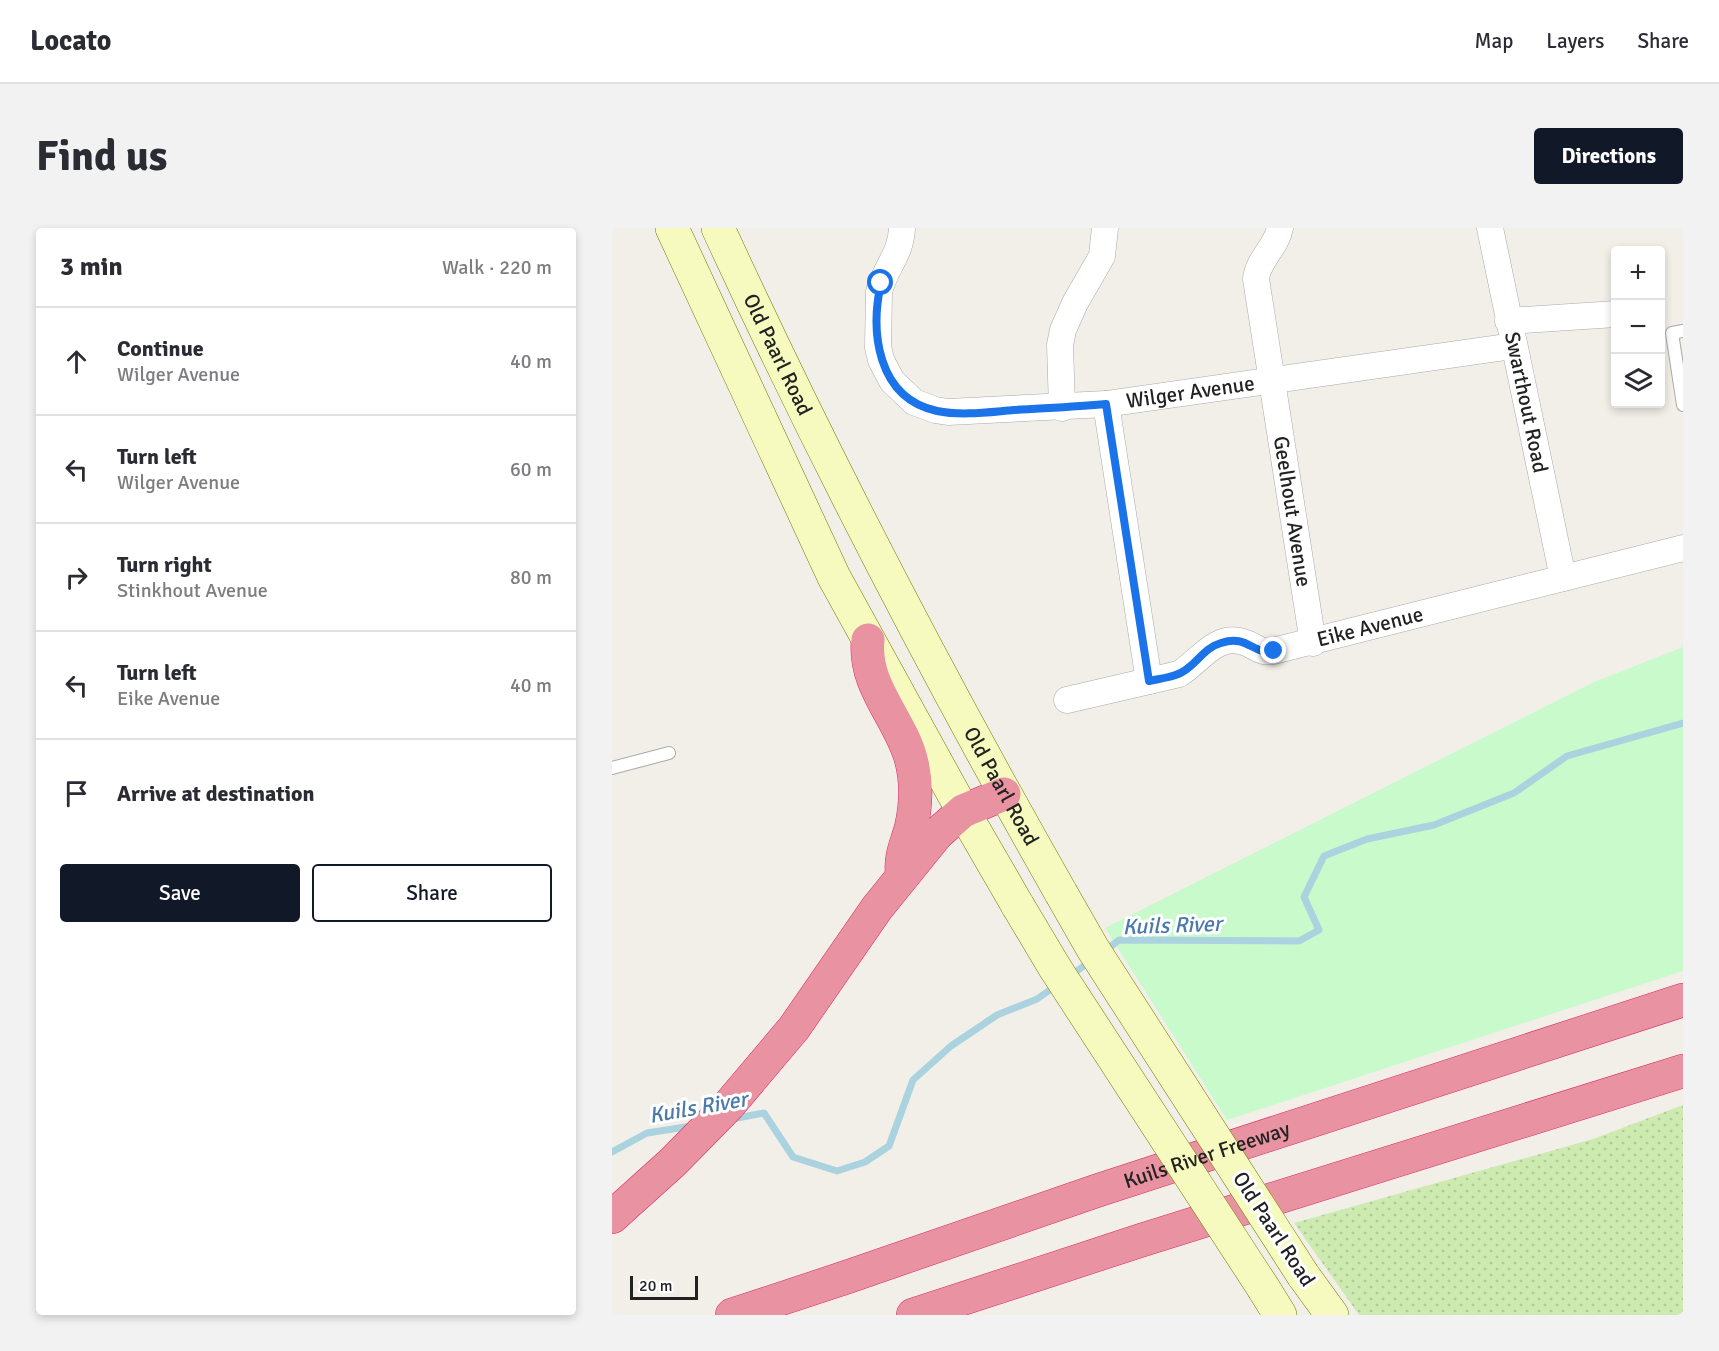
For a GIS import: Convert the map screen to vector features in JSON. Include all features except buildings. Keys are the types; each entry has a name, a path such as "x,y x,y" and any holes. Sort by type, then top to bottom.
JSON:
{"highway":[{"path":"868,640 867,653 872,679 906,744 914,776 914,810 902,858 902,874"},
{"path":"612,1217 673,1162 729,1105 794,1028 902,874 948,822 963,811 1004,794"},
{"name":"Kuils River Freeway","path":"732,1315 848,1278 1096,1191 1683,1000"},
{"path":"914,1315 1154,1236 1683,1071"}],"main road":[{"name":"Old Paarl Road","path":"672,228 834,577 963,811 1054,968 1272,1302"},
{"name":"Old Paarl Road","path":"718,228 754,308 883,566 1004,794 1093,949 1303,1275 1332,1315"}],"street":[{"name":"Wilger Avenue","path":"902,228 899,249 881,283 878,307 878,347 892,381 914,402 934,410 963,413 1106,404 1272,380 1611,315"},
{"path":"1062,408 1060,345 1063,330 1075,303 1102,256 1104,228"},
{"name":"Geelhout Avenue","path":"1280,228 1275,243 1258,268 1256,279 1313,643"},
{"name":"Swarthout Road","path":"1490,228 1510,334 1563,578"},
{"path":"1106,404 1149,681"},
{"name":"Eike Avenue","path":"1067,700 1179,674 1190,668 1208,650 1221,643 1242,641 1259,651 1269,652 1313,643 1683,548"}],"lane":[{"path":"1683,331 1671,333 1683,405"},
{"path":"612,768 669,753"}],"green space":[{"path":"1683,647 1683,971 1227,1120 1105,928 1594,682"},
{"path":"1683,1105 1683,1315 1359,1315 1294,1223 1593,1139"}],"waterway":[{"name":"Kuils River","path":"1105,951 1119,940 1299,941 1319,930 1304,897 1324,856 1367,839 1434,825 1514,793 1567,756 1683,723"},
{"name":"Kuils River","path":"1071,975 1091,961"},
{"name":"Kuils River","path":"732,1119 764,1113 793,1157 837,1171 865,1162 889,1146 913,1080 951,1046 997,1015 1037,999 1057,985"},
{"name":"Kuils River","path":"612,1152 647,1133 692,1126"}],"route":[{"path":"881,283 878,307 878,347 892,381 914,402 934,410 963,413 1106,404 1149,681 1179,674 1190,668 1208,650 1221,643 1242,641 1259,651 1274,651"}]}
